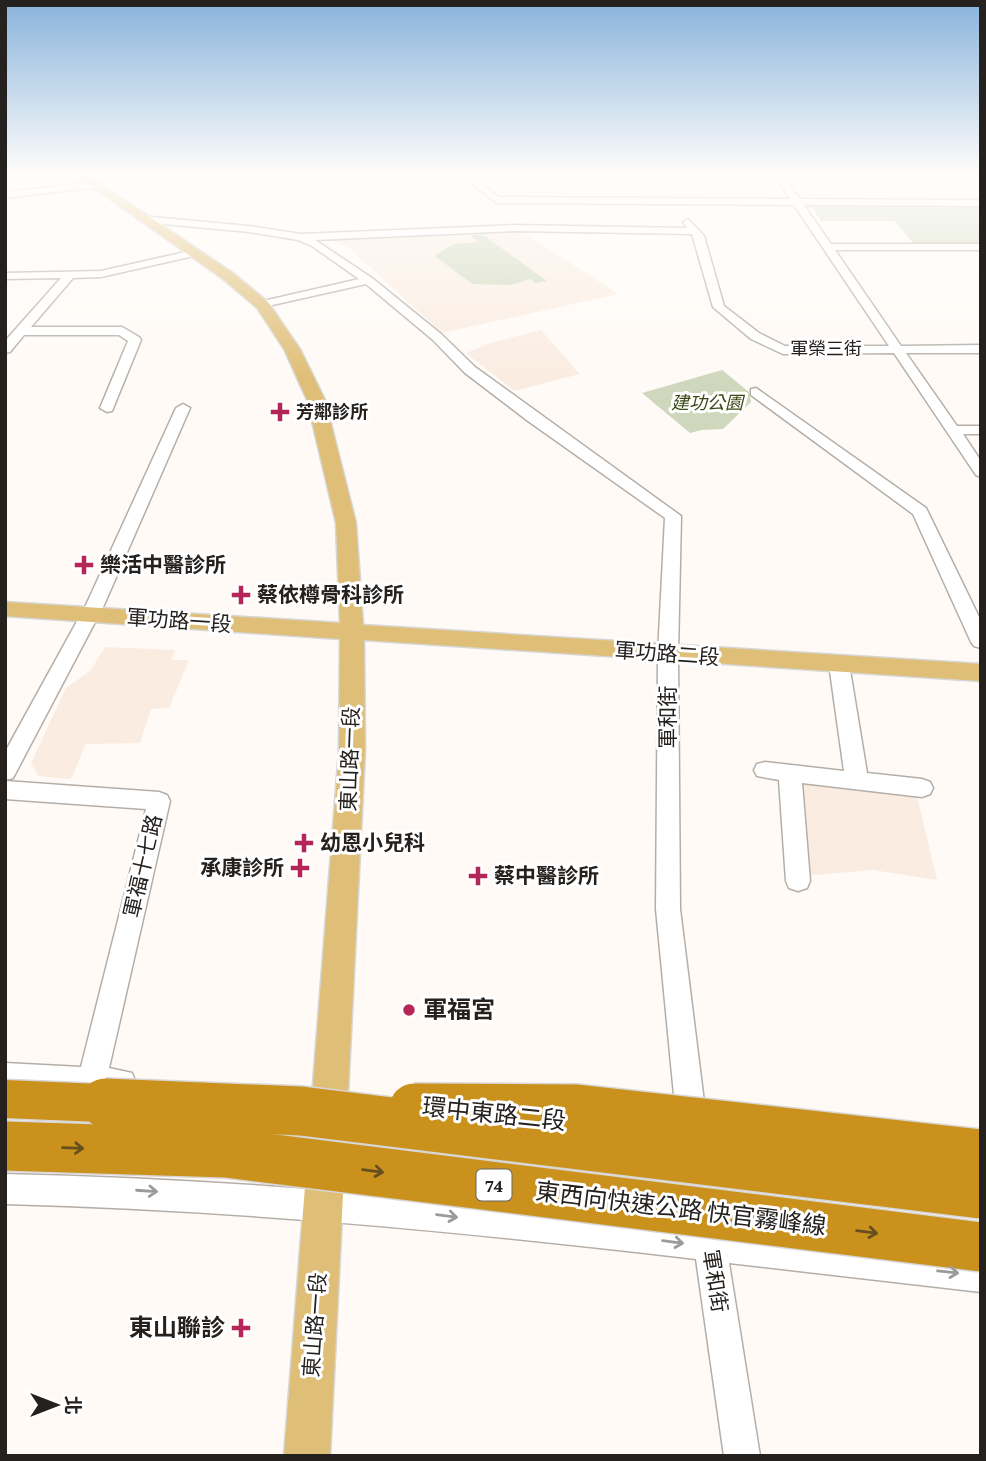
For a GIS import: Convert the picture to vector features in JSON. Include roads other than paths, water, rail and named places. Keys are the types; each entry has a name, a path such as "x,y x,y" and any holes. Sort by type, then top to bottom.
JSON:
{"highway":[{"path":"5,1099 577,1109 981,1154"},
{"path":"317,1104 981,1194"},
{"name":"東西向快速公路 快官霧峰線","path":"5,1146 226,1153 981,1247"}],"main road":[{"name":"東山路一段","path":"177,242 228,276 263,305 292,349 316,400 346,523 352,633 352,751 317,1104 323,1203 307,1456"},
{"name":"軍功路一段","path":"5,609 352,633"},
{"name":"軍功路二段","path":"352,633 981,673"}],"street":[{"name":"軍和街","path":"310,242 331,253 368,280 437,337 470,370 533,418 673,516 668,654 668,909 693,1134 742,1456"},
{"name":"軍榮三街","path":"701,242 719,307 755,336 783,350 981,349"},
{"path":"824,242 981,472"},
{"path":"827,247 981,247"},
{"path":"5,276 101,274 194,253"},
{"path":"5,349 69,276"},
{"path":"263,305 368,280"},
{"path":"21,331 121,331 135,340 107,408"},
{"path":"756,392 920,512 981,642"},
{"path":"5,772 89,614 183,408"},
{"path":"952,430 981,430"},
{"path":"839,664 857,781"},
{"path":"765,770 922,788"},
{"path":"790,773 798,881"},
{"name":"軍福十七路","path":"5,790 159,801 92,1081"},
{"name":"環中東路二段","path":"5,1077 92,1081 317,1104 693,1134 981,1173"},
{"path":"5,1189 136,1191 323,1203 981,1276"}],"place":[{"name":"芳鄰診所","path":"280,412"},
{"name":"樂活中醫診所","path":"84,565"},
{"name":"蔡依樽骨科診所","path":"241,595"},
{"name":"幼恩小兒科","path":"304,843"},
{"name":"承康診所","path":"300,868"},
{"name":"蔡中醫診所","path":"478,876"},
{"name":"軍福宮","path":"409,1010"},
{"name":"東山聯診","path":"241,1328"}],"park label":[{"name":"建功公園","path":"707,403"}]}
